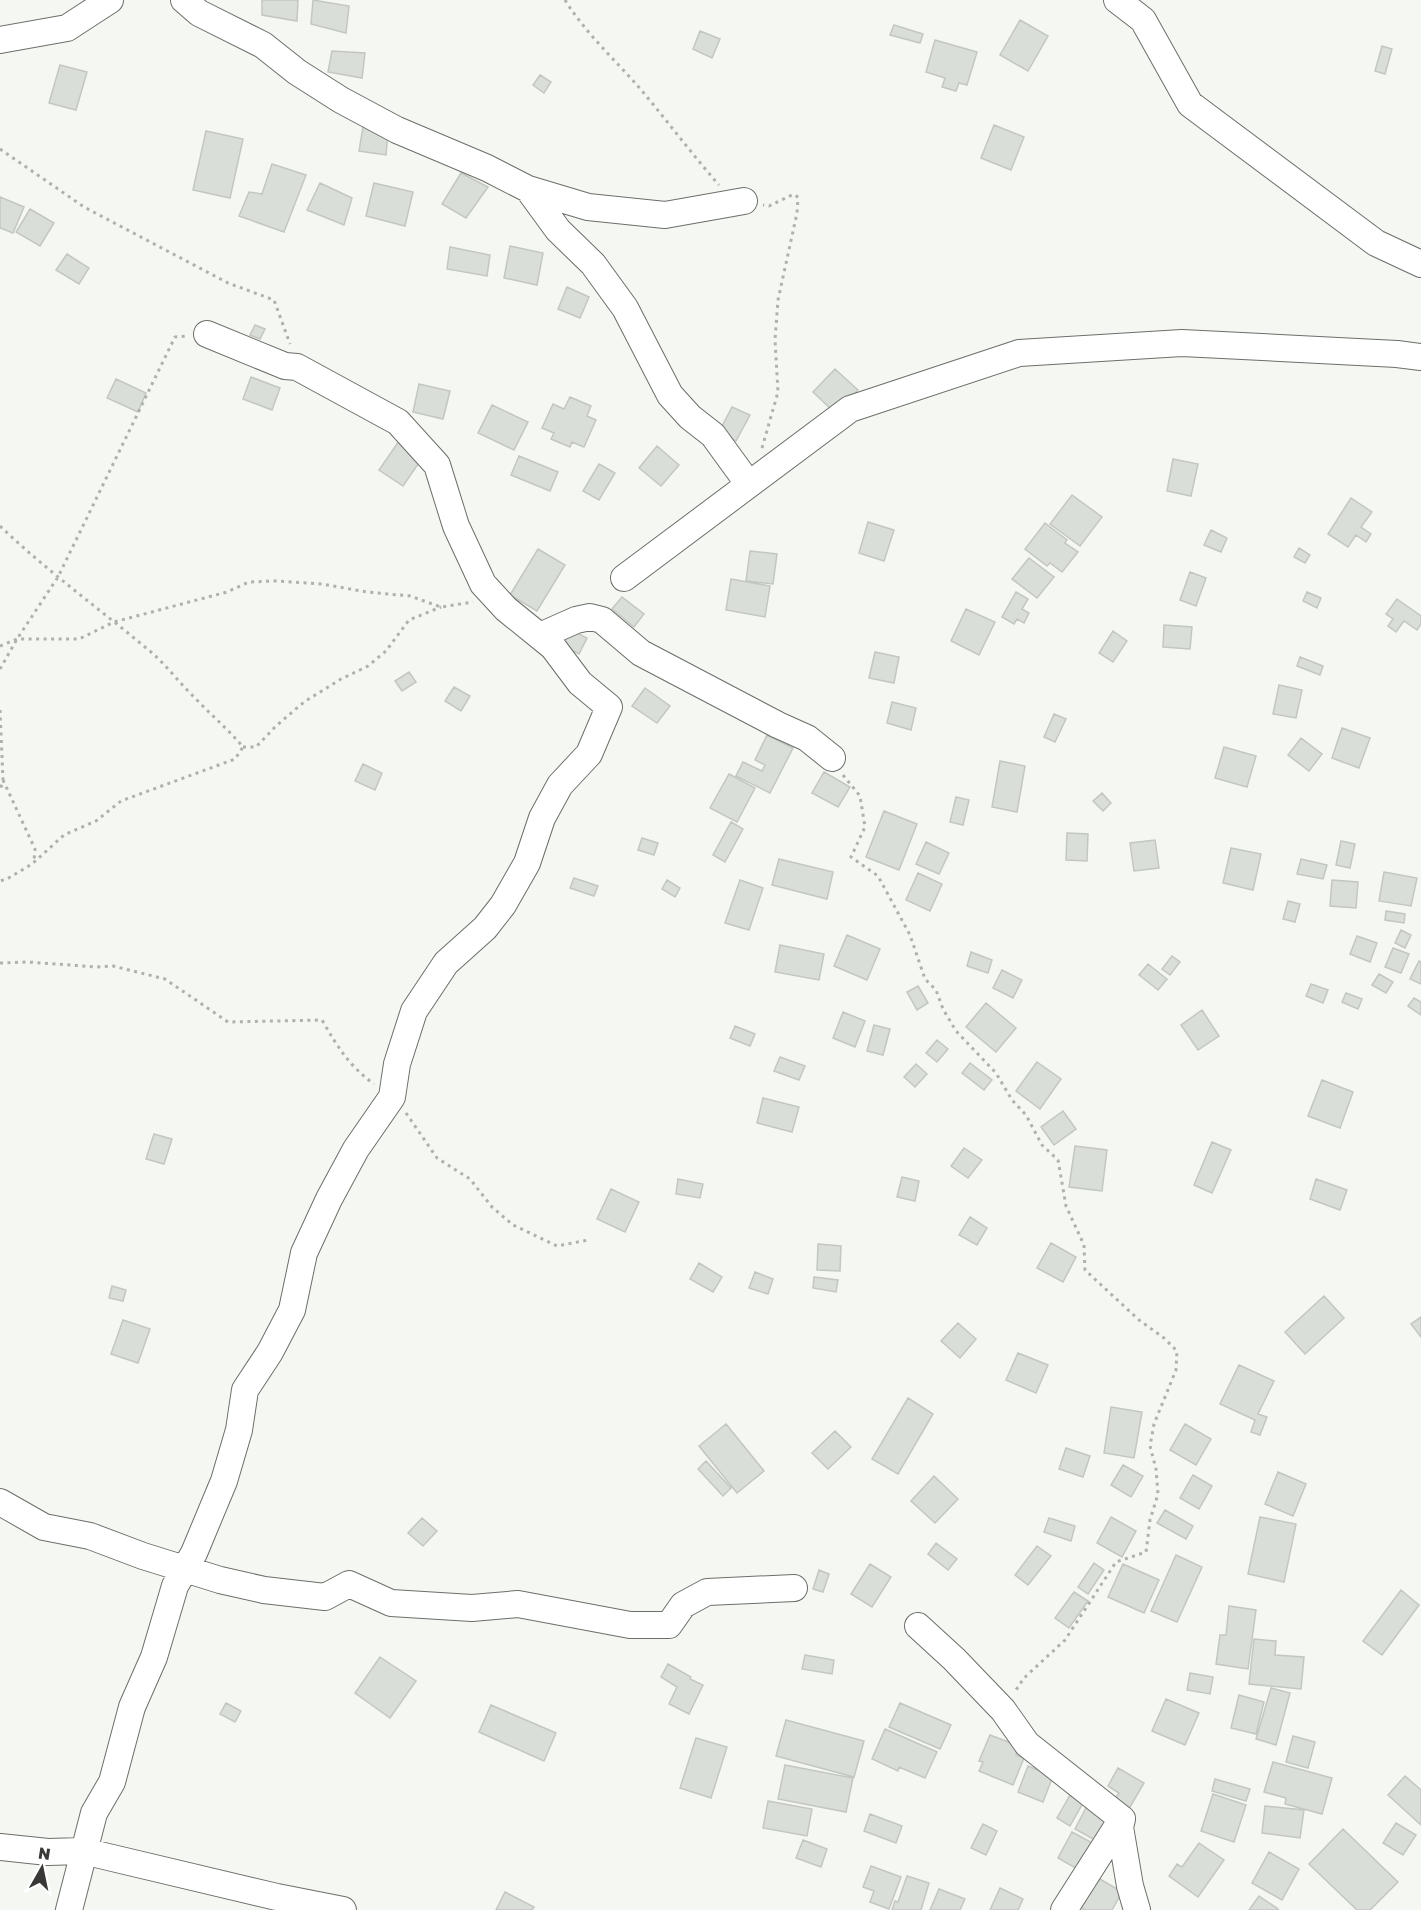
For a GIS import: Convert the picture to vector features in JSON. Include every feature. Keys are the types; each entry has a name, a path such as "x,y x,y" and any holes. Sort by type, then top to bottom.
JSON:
{"street":[{"path":"0,40 67,28 110,0"},
{"path":"184,0 199,13 263,45 297,72 341,100 397,130 487,168 528,189 588,207 665,215 744,201"},
{"path":"1117,0 1143,20 1191,104 1376,243 1421,264"},
{"path":"528,189 558,230 593,264 626,308 670,395 690,417 713,435 745,479"},
{"path":"69,1910 94,1813 112,1782 132,1707 154,1657 175,1586 194,1553 224,1481 239,1430 245,1390 270,1352 292,1310 304,1253 356,1149 392,1097 397,1064 414,1011 446,963 485,928 503,904 527,863 542,818 560,785 589,754 609,707 580,683 553,647 506,609 483,584 456,526 438,465 399,422 297,367 285,366 207,334"},
{"path":"624,578 850,409 1019,353 1182,343 1421,357"},
{"path":"540,636 576,620 590,617 602,620 641,653 807,738 832,758"},
{"path":"0,1502 44,1527 90,1536 143,1556 220,1580 264,1590 325,1597 350,1584 391,1603 472,1608 518,1604 630,1625 669,1625 683,1605 707,1592 794,1588"},
{"path":"918,1626 954,1659 1003,1710 1027,1744 1122,1819"},
{"path":"1064,1910 1122,1819"},
{"path":"1122,1819 1120,1827 1130,1886 1137,1910"},
{"path":"0,1847 48,1852 83,1851 277,1897 343,1910"}],"path":[{"path":"565,0 720,186 744,201 769,206 792,195 798,198 797,213 778,300 775,340 778,392 759,455"},
{"path":"0,149 84,207 228,283 274,300 297,367"},
{"path":"0,669 16,639 58,577 175,337 207,334"},
{"path":"0,526 35,559 153,653 243,747 256,747 304,702 341,679 368,666 386,651 409,620 441,606 495,597"},
{"path":"0,646 16,639 79,639 114,622 227,592 249,582 258,581 322,584 367,592 410,596 441,606"},
{"path":"0,710 3,780 0,791"},
{"path":"0,881 34,862 64,835 96,821 121,801 238,757 243,747"},
{"path":"832,758 845,779 860,796 865,827 851,857 878,876 910,935 925,979 936,990 943,1009 956,1031 996,1073 1012,1100 1026,1115 1042,1145 1058,1160 1066,1206 1084,1245 1085,1270 1139,1320 1164,1338 1177,1351 1176,1370 1163,1397 1150,1446 1156,1469 1158,1494 1150,1520 1146,1552 1116,1562 1065,1640 1024,1678 1003,1710"},
{"path":"3,780 35,849 34,862"},
{"path":"0,963 114,966 165,979 228,1022 322,1020 340,1051 359,1073 392,1097 405,1111 437,1158 470,1179 492,1207 513,1225 557,1246 588,1240"}],"building":[{"path":"262,0 298,0 297,21 262,15"},
{"path":"313,0 349,6 346,33 311,24"},
{"path":"1020,20 1048,36 1028,71 1000,55"},
{"path":"894,25 923,34 920,43 890,35"},
{"path":"700,31 720,39 712,58 693,49"},
{"path":"935,40 977,52 967,85 959,83 956,91 942,87 945,78 926,72"},
{"path":"1382,46 1392,49 1385,74 1375,71"},
{"path":"332,51 365,53 362,78 328,72"},
{"path":"60,65 87,72 76,110 49,103"},
{"path":"540,75 551,82 544,93 533,85"},
{"path":"994,125 1024,137 1011,170 981,158"},
{"path":"363,127 388,132 386,155 359,151"},
{"path":"206,131 243,139 230,198 193,190"},
{"path":"272,164 306,175 284,232 239,216 249,192 262,194"},
{"path":"461,173 488,187 466,218 442,204"},
{"path":"320,183 352,198 344,225 307,210"},
{"path":"374,183 413,192 405,226 366,216"},
{"path":"0,197 24,207 13,233 0,228"},
{"path":"30,209 54,223 40,246 16,232"},
{"path":"510,246 543,253 537,285 504,278"},
{"path":"450,247 490,255 487,276 447,269"},
{"path":"67,254 89,268 79,284 56,270"},
{"path":"567,287 589,297 580,318 558,309"},
{"path":"255,325 265,329 260,339 250,335"},
{"path":"835,369 858,390 836,414 813,392"},
{"path":"251,377 280,388 272,410 243,399"},
{"path":"116,379 146,393 138,412 107,398"},
{"path":"419,384 450,391 443,419 413,412"},
{"path":"570,397 591,406 587,416 596,420 584,447 572,442 570,447 551,439 554,433 542,428 553,404 564,409"},
{"path":"492,405 528,422 514,450 478,433"},
{"path":"732,407 750,415 736,441 719,432"},
{"path":"399,441 423,457 403,486 379,470"},
{"path":"657,446 679,465 661,486 639,468"},
{"path":"519,456 558,472 550,491 511,475"},
{"path":"1173,459 1198,464 1191,496 1167,491"},
{"path":"599,464 615,473 599,500 583,491"},
{"path":"1072,495 1102,517 1080,546 1050,524"},
{"path":"1351,498 1372,512 1361,527 1371,534 1366,542 1356,535 1348,547 1328,534"},
{"path":"868,522 894,530 884,561 859,553"},
{"path":"1045,523 1067,540 1065,543 1078,552 1062,572 1050,563 1047,566 1025,549"},
{"path":"1211,530 1227,538 1221,552 1204,545"},
{"path":"1299,548 1310,555 1305,563 1294,557"},
{"path":"538,549 565,565 537,611 510,595"},
{"path":"750,551 777,554 773,584 746,581"},
{"path":"1029,558 1054,577 1037,598 1012,579"},
{"path":"1190,572 1206,578 1196,606 1180,600"},
{"path":"731,579 770,586 765,617 726,610"},
{"path":"1016,592 1028,599 1022,609 1029,613 1024,623 1017,619 1014,624 1002,617"},
{"path":"1307,592 1321,598 1317,608 1303,601"},
{"path":"622,597 644,614 634,627 612,609"},
{"path":"1397,599 1421,616 1421,624 1417,630 1404,621 1396,632 1388,626 1393,619 1386,614"},
{"path":"966,609 995,622 979,655 951,641"},
{"path":"1164,625 1192,627 1190,649 1163,647"},
{"path":"571,630 587,638 579,654 562,645"},
{"path":"1113,631 1127,641 1113,662 1099,653"},
{"path":"875,652 899,657 894,683 869,678"},
{"path":"1300,657 1323,666 1320,675 1297,666"},
{"path":"409,672 416,682 402,691 395,681"},
{"path":"1279,685 1302,690 1296,718 1273,714"},
{"path":"454,687 470,696 461,711 445,701"},
{"path":"645,688 670,706 657,723 632,706"},
{"path":"892,702 916,708 911,730 887,723"},
{"path":"1054,714 1066,719 1055,742 1044,737"},
{"path":"1342,728 1370,738 1359,768 1332,758"},
{"path":"767,735 793,748 770,793 736,776 743,762 762,771 765,765 755,760"},
{"path":"1301,738 1322,754 1309,771 1288,755"},
{"path":"1224,747 1256,756 1247,787 1215,778"},
{"path":"1000,761 1025,766 1017,812 992,807"},
{"path":"363,764 382,773 375,790 355,781"},
{"path":"824,772 850,787 838,807 812,793"},
{"path":"729,774 755,788 737,822 710,808"},
{"path":"1102,793 1111,803 1103,811 1093,801"},
{"path":"956,797 969,800 963,825 950,822"},
{"path":"884,811 917,824 899,870 866,857"},
{"path":"731,822 743,829 725,862 713,855"},
{"path":"1067,833 1088,834 1087,861 1066,860"},
{"path":"642,838 658,843 654,855 638,850"},
{"path":"1155,840 1159,868 1134,871 1130,843"},
{"path":"1341,841 1355,844 1350,868 1336,865"},
{"path":"926,842 949,853 939,874 916,864"},
{"path":"1231,848 1261,854 1253,890 1223,883"},
{"path":"779,859 833,872 827,899 772,885"},
{"path":"1301,859 1327,865 1323,879 1297,874"},
{"path":"1384,872 1417,878 1411,906 1379,901"},
{"path":"918,873 942,884 930,911 906,900"},
{"path":"574,878 598,886 594,896 570,888"},
{"path":"667,880 680,888 675,897 662,889"},
{"path":"740,880 763,888 749,930 725,923"},
{"path":"1332,880 1358,882 1356,908 1330,906"},
{"path":"1288,901 1300,904 1295,922 1283,919"},
{"path":"1386,911 1405,914 1404,923 1385,920"},
{"path":"1401,930 1411,935 1405,948 1395,943"},
{"path":"847,935 880,949 867,980 834,966"},
{"path":"1357,936 1377,943 1370,962 1350,954"},
{"path":"780,945 824,954 819,980 775,972"},
{"path":"1393,948 1409,954 1401,973 1385,967"},
{"path":"971,952 992,960 988,973 967,966"},
{"path":"1172,956 1180,962 1170,975 1162,969"},
{"path":"1419,961 1421,962 1421,984 1410,979"},
{"path":"1148,964 1167,979 1158,990 1139,975"},
{"path":"1002,970 1022,980 1013,998 993,988"},
{"path":"1379,974 1393,982 1386,993 1372,985"},
{"path":"1311,984 1328,990 1323,1003 1306,996"},
{"path":"918,986 928,1003 917,1010 907,992"},
{"path":"1346,993 1362,999 1358,1009 1342,1002"},
{"path":"1414,998 1421,1002 1421,1015 1408,1006"},
{"path":"986,1003 1016,1028 996,1052 966,1027"},
{"path":"1202,1010 1219,1036 1198,1050 1181,1025"},
{"path":"843,1012 865,1021 855,1047 833,1038"},
{"path":"874,1025 890,1029 883,1055 867,1051"},
{"path":"735,1026 755,1034 750,1046 730,1038"},
{"path":"937,1040 948,1049 937,1062 926,1053"},
{"path":"780,1057 805,1066 799,1080 774,1071"},
{"path":"1037,1062 1061,1079 1040,1109 1016,1091"},
{"path":"970,1063 992,1080 984,1090 962,1073"},
{"path":"916,1064 927,1074 915,1087 904,1077"},
{"path":"1322,1080 1353,1092 1340,1128 1308,1116"},
{"path":"763,1098 799,1107 792,1132 757,1123"},
{"path":"1063,1111 1076,1129 1054,1145 1041,1127"},
{"path":"154,1134 172,1139 164,1164 146,1159"},
{"path":"1212,1142 1231,1150 1212,1193 1194,1185"},
{"path":"1075,1146 1107,1150 1102,1191 1069,1187"},
{"path":"964,1148 982,1160 968,1178 951,1166"},
{"path":"902,1177 919,1181 915,1201 897,1197"},
{"path":"678,1179 703,1184 700,1198 676,1194"},
{"path":"1316,1179 1347,1190 1340,1210 1310,1199"},
{"path":"611,1189 639,1202 625,1232 597,1219"},
{"path":"970,1217 987,1228 977,1245 959,1235"},
{"path":"1051,1243 1076,1257 1063,1282 1037,1268"},
{"path":"818,1244 841,1246 840,1271 817,1270"},
{"path":"699,1263 722,1277 713,1292 690,1279"},
{"path":"755,1272 773,1279 768,1294 749,1288"},
{"path":"814,1277 838,1280 836,1292 813,1288"},
{"path":"112,1286 126,1290 123,1301 109,1298"},
{"path":"1324,1296 1344,1318 1305,1354 1285,1332"},
{"path":"1421,1317 1421,1337 1411,1324"},
{"path":"123,1320 150,1329 138,1363 111,1354"},
{"path":"958,1323 976,1339 960,1358 941,1341"},
{"path":"1018,1353 1048,1365 1036,1393 1006,1380"},
{"path":"1239,1365 1274,1381 1258,1414 1267,1417 1260,1435 1251,1432 1255,1420 1220,1404"},
{"path":"908,1398 933,1414 898,1474 872,1459"},
{"path":"1111,1407 1142,1412 1134,1458 1104,1453"},
{"path":"726,1424 764,1471 737,1493 699,1446"},
{"path":"1185,1424 1211,1439 1196,1465 1170,1450"},
{"path":"835,1431 851,1447 828,1469 812,1453"},
{"path":"1066,1448 1090,1456 1083,1477 1059,1469"},
{"path":"706,1461 731,1488 723,1496 698,1469"},
{"path":"1123,1465 1143,1476 1131,1497 1111,1485"},
{"path":"1278,1472 1306,1484 1293,1516 1265,1504"},
{"path":"1193,1475 1212,1486 1199,1509 1180,1498"},
{"path":"934,1476 958,1499 935,1523 911,1501"},
{"path":"1165,1510 1193,1526 1186,1539 1157,1523"},
{"path":"1111,1517 1136,1531 1122,1557 1097,1543"},
{"path":"1260,1517 1296,1524 1284,1582 1248,1574"},
{"path":"422,1518 437,1531 423,1546 408,1533"},
{"path":"1049,1518 1075,1526 1071,1541 1044,1532"},
{"path":"936,1543 957,1559 948,1570 928,1554"},
{"path":"1037,1546 1051,1556 1028,1585 1015,1575"},
{"path":"1176,1555 1202,1567 1177,1622 1151,1611"},
{"path":"1094,1563 1104,1570 1088,1594 1078,1587"},
{"path":"870,1564 891,1577 872,1607 851,1594"},
{"path":"1123,1564 1159,1580 1144,1613 1108,1597"},
{"path":"819,1570 829,1574 823,1592 813,1589"},
{"path":"1401,1590 1419,1605 1382,1655 1363,1641"},
{"path":"1074,1592 1088,1601 1069,1628 1055,1618"},
{"path":"1229,1606 1256,1610 1248,1669 1216,1664 1220,1635 1226,1635"},
{"path":"1254,1639 1276,1641 1275,1655 1304,1657 1301,1689 1249,1684"},
{"path":"805,1655 834,1660 832,1674 802,1669"},
{"path":"380,1657 416,1681 390,1718 355,1693"},
{"path":"668,1664 703,1685 689,1714 669,1704 677,1687 661,1677"},
{"path":"1190,1673 1213,1677 1210,1694 1187,1690"},
{"path":"1271,1688 1290,1693 1276,1745 1256,1739"},
{"path":"1239,1695 1264,1702 1256,1734 1231,1728"},
{"path":"1166,1699 1199,1713 1185,1745 1152,1731"},
{"path":"226,1703 241,1711 235,1722 220,1714"},
{"path":"900,1703 951,1725 940,1749 889,1727"},
{"path":"491,1705 556,1733 544,1761 479,1732"},
{"path":"786,1720 864,1741 854,1777 776,1756"},
{"path":"885,1729 937,1752 925,1778 899,1767 898,1771 872,1759"},
{"path":"990,1735 1019,1746 1016,1755 1024,1758 1013,1785 979,1771 983,1762 979,1761"},
{"path":"1293,1736 1315,1742 1308,1768 1286,1762"},
{"path":"696,1738 727,1747 711,1798 680,1788"},
{"path":"1273,1762 1332,1778 1322,1814 1285,1804 1286,1798 1264,1792"},
{"path":"785,1765 853,1778 846,1812 778,1799"},
{"path":"1028,1766 1053,1776 1043,1802 1018,1792"},
{"path":"1118,1768 1144,1783 1126,1814 1111,1805 1119,1793 1108,1786"},
{"path":"1405,1776 1421,1790 1421,1825 1388,1795"},
{"path":"1215,1779 1250,1789 1246,1801 1212,1791"},
{"path":"1213,1794 1246,1805 1234,1842 1201,1831"},
{"path":"1070,1795 1083,1803 1070,1826 1057,1818"},
{"path":"768,1801 812,1809 807,1836 763,1828"},
{"path":"1089,1802 1117,1817 1102,1844 1075,1829"},
{"path":"1265,1806 1304,1810 1300,1838 1262,1833"},
{"path":"870,1814 902,1826 896,1843 864,1831"},
{"path":"1396,1823 1416,1835 1403,1855 1383,1843"},
{"path":"983,1824 997,1831 986,1855 971,1848"},
{"path":"1343,1829 1398,1882 1370,1910 1357,1910 1309,1864"},
{"path":"1072,1832 1098,1846 1084,1873 1058,1858"},
{"path":"803,1840 827,1849 821,1867 796,1858"},
{"path":"1199,1843 1224,1860 1198,1897 1169,1876 1177,1864 1182,1867"},
{"path":"1269,1852 1299,1869 1282,1900 1252,1883"},
{"path":"871,1866 901,1877 889,1909 870,1902 874,1891 863,1887"},
{"path":"1090,1873 1122,1892 1112,1910 1085,1910 1072,1903"},
{"path":"907,1876 929,1883 921,1910 892,1910 895,1901 898,1902"},
{"path":"1000,1888 1023,1899 1018,1910 990,1910"},
{"path":"939,1889 965,1899 960,1910 930,1910"},
{"path":"505,1892 534,1907 532,1910 496,1910"},
{"path":"1259,1896 1278,1909 1278,1910 1249,1910"}]}
